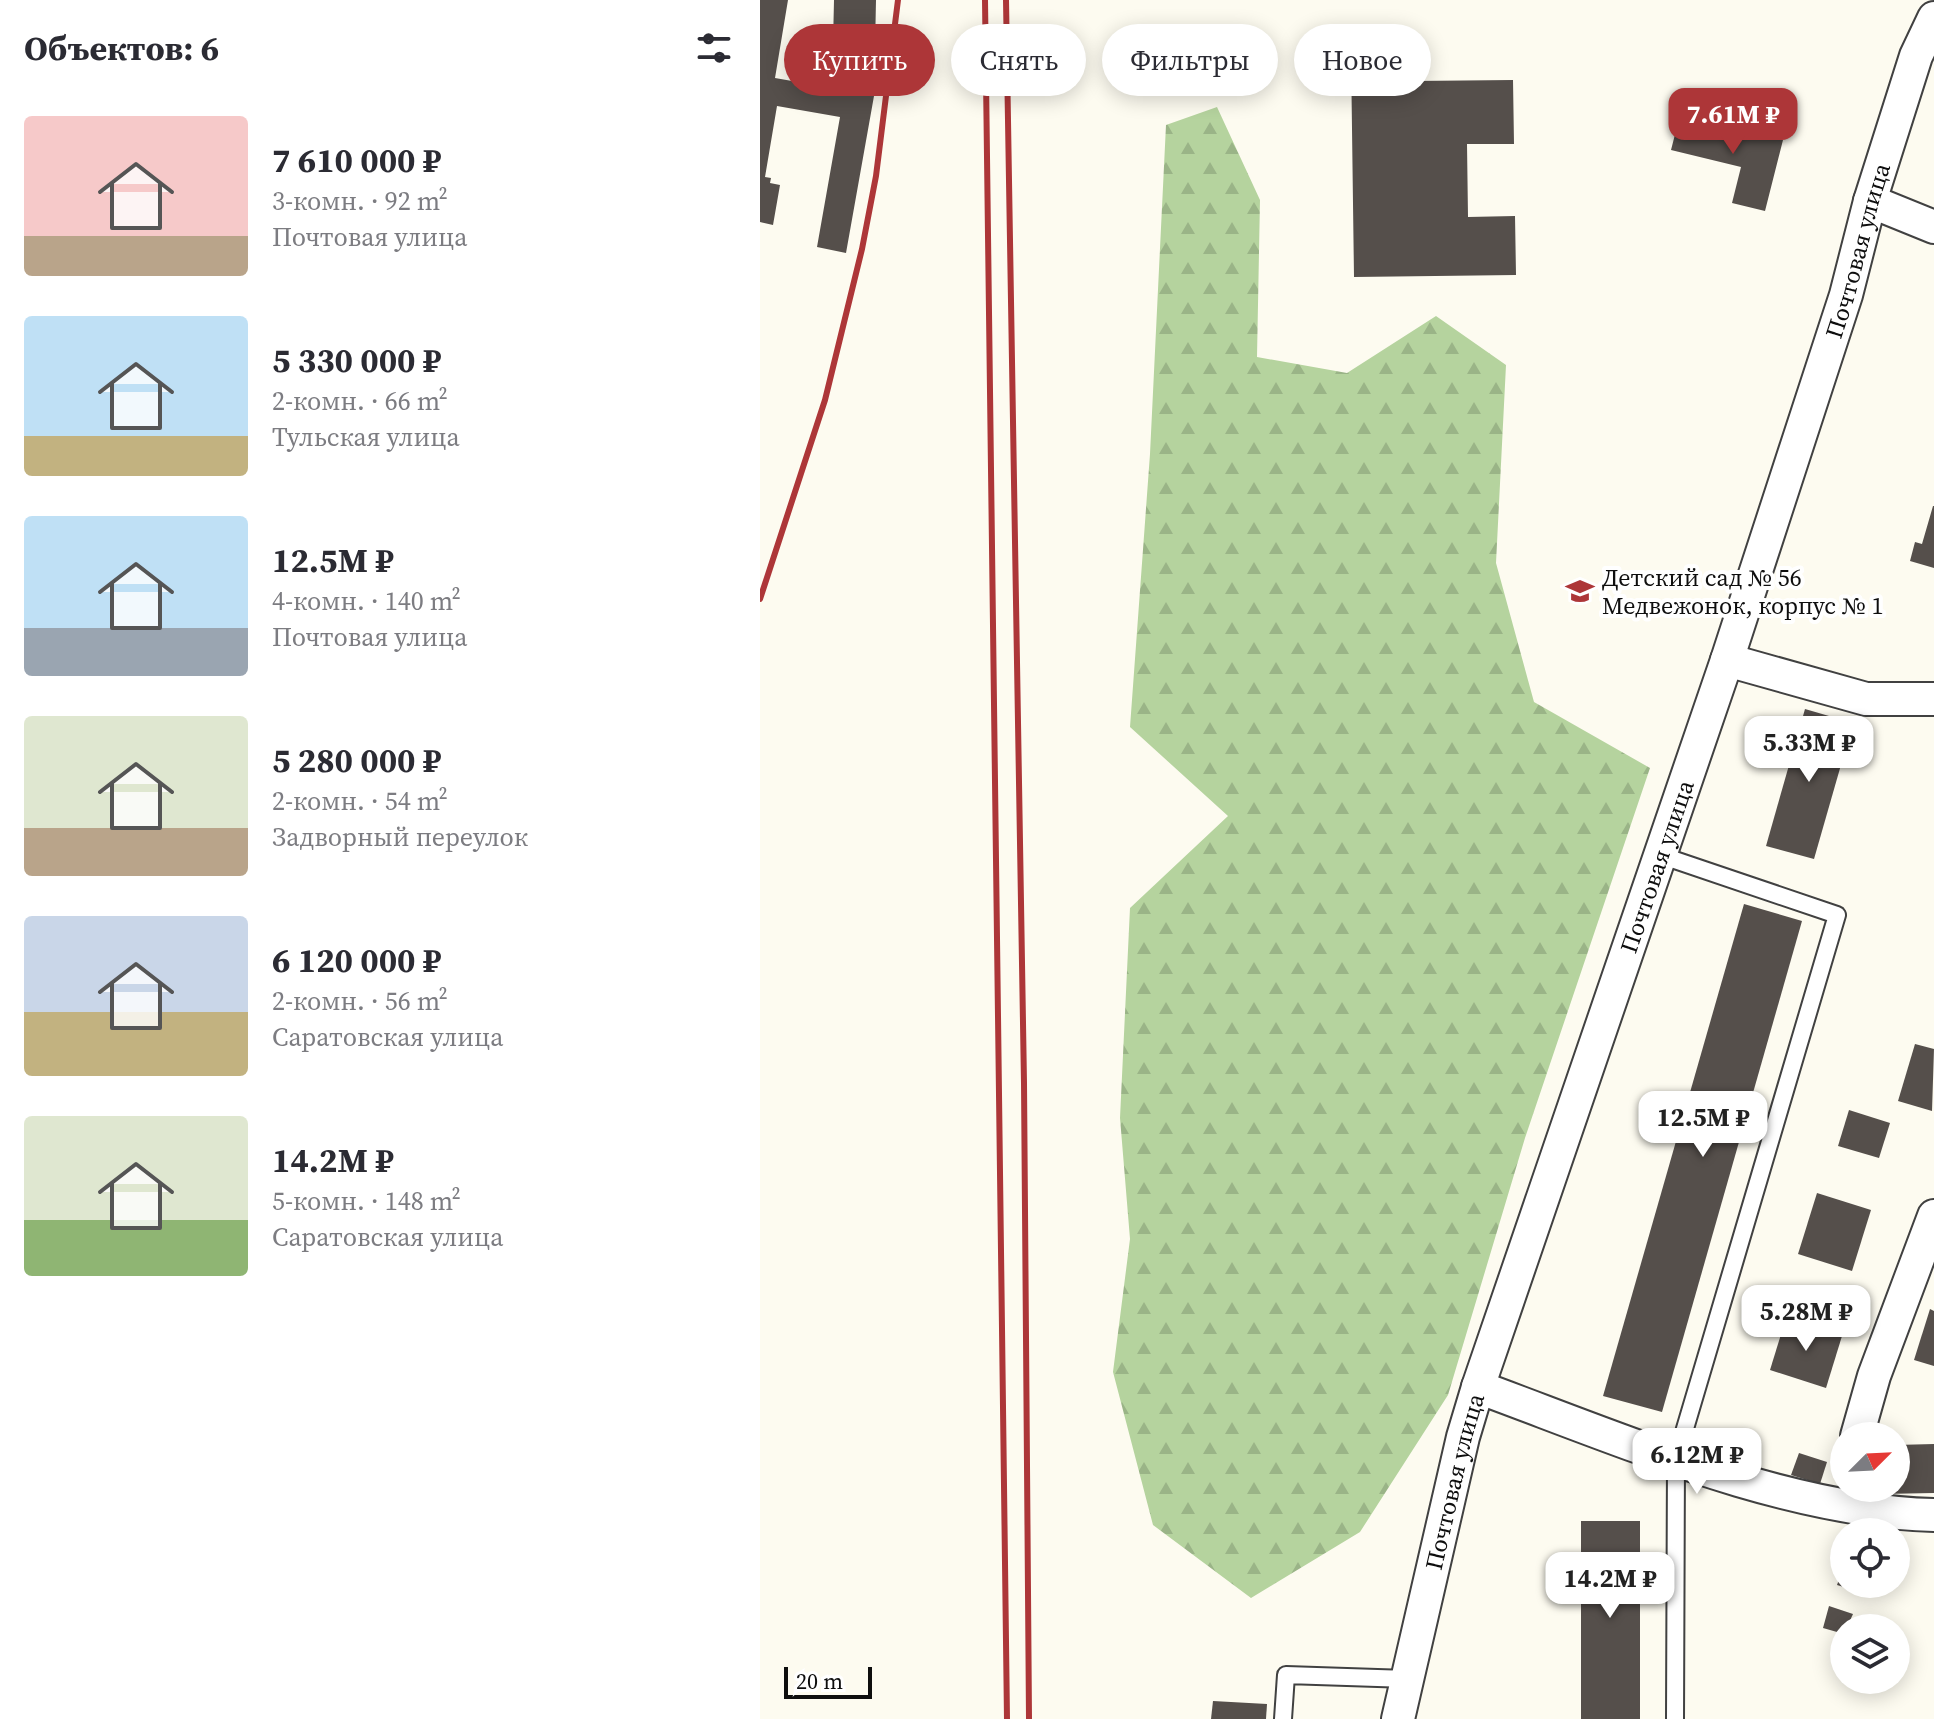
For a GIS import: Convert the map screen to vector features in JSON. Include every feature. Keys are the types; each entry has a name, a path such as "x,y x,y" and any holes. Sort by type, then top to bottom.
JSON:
{"street":[{"name":"Почтовая улица","path":"1398,1719 1463,1437 1478,1387 1727,660 1846,295 1870,201 1916,56 1934,18"},
{"path":"1870,201 1934,227"},
{"path":"1727,660 1866,699 1934,699"},
{"path":"1861,1422 1874,1376 1934,1216"},
{"path":"1478,1387 1676,1459 1830,1490"},
{"path":"1865,1502 1894,1514 1934,1515"}],"lane":[{"path":"1660,855 1837,915 1676,1459 1675,1719"},
{"path":"1283,1719 1286,1675 1408,1679"}],"green space":[{"path":"1217,107 1260,200 1257,357 1347,373 1436,316 1506,365 1496,563 1534,702 1650,768 1525,1138 1448,1395 1360,1532 1251,1598 1153,1525 1113,1372 1130,1239 1120,1118 1130,908 1228,816 1130,727 1150,454 1166,125"}],"building":[{"path":"760,0 788,0 775,78 784,80 784,96 874,96 846,253 817,247 840,117 777,106 765,177 771,178 770,183 780,185 773,225 760,222"},
{"path":"834,0 876,0 876,24 833,24"},
{"path":"1513,80 1514,144 1467,144 1468,217 1515,216 1516,275 1354,277 1352,96 1431,96 1431,81"},
{"path":"1680,115 1783,140 1765,211 1732,203 1741,167 1671,150"},
{"path":"1933,506 1934,568 1910,561 1915,542 1922,544"},
{"path":"1805,709 1853,723 1814,859 1766,846"},
{"path":"1744,904 1802,921 1662,1412 1603,1396"},
{"path":"1915,1044 1934,1049 1932,1111 1898,1101"},
{"path":"1849,1110 1890,1123 1879,1158 1838,1146"},
{"path":"1817,1193 1871,1210 1852,1271 1798,1254"},
{"path":"1930,1309 1934,1311 1934,1366 1914,1360"},
{"path":"1786,1318 1842,1336 1826,1388 1770,1370"},
{"path":"1934,1444 1934,1493 1910,1493 1910,1445"},
{"path":"1799,1453 1827,1462 1820,1484 1791,1475"},
{"path":"1581,1521 1640,1521 1640,1719 1581,1719"},
{"path":"1829,1606 1853,1614 1830,1614 1830,1630 1823,1628"},
{"path":"1213,1701 1267,1704 1266,1719 1211,1719"}],"railway":[{"path":"760,599 825,400 862,249 876,176 898,0"},
{"path":"985,0 1007,1719"},
{"path":"1006,0 1024,1083 1029,1719"}],"place":[{"name":"Детский сад № 56 Медвежонок, корпус № 1","path":"1580,591"}]}
